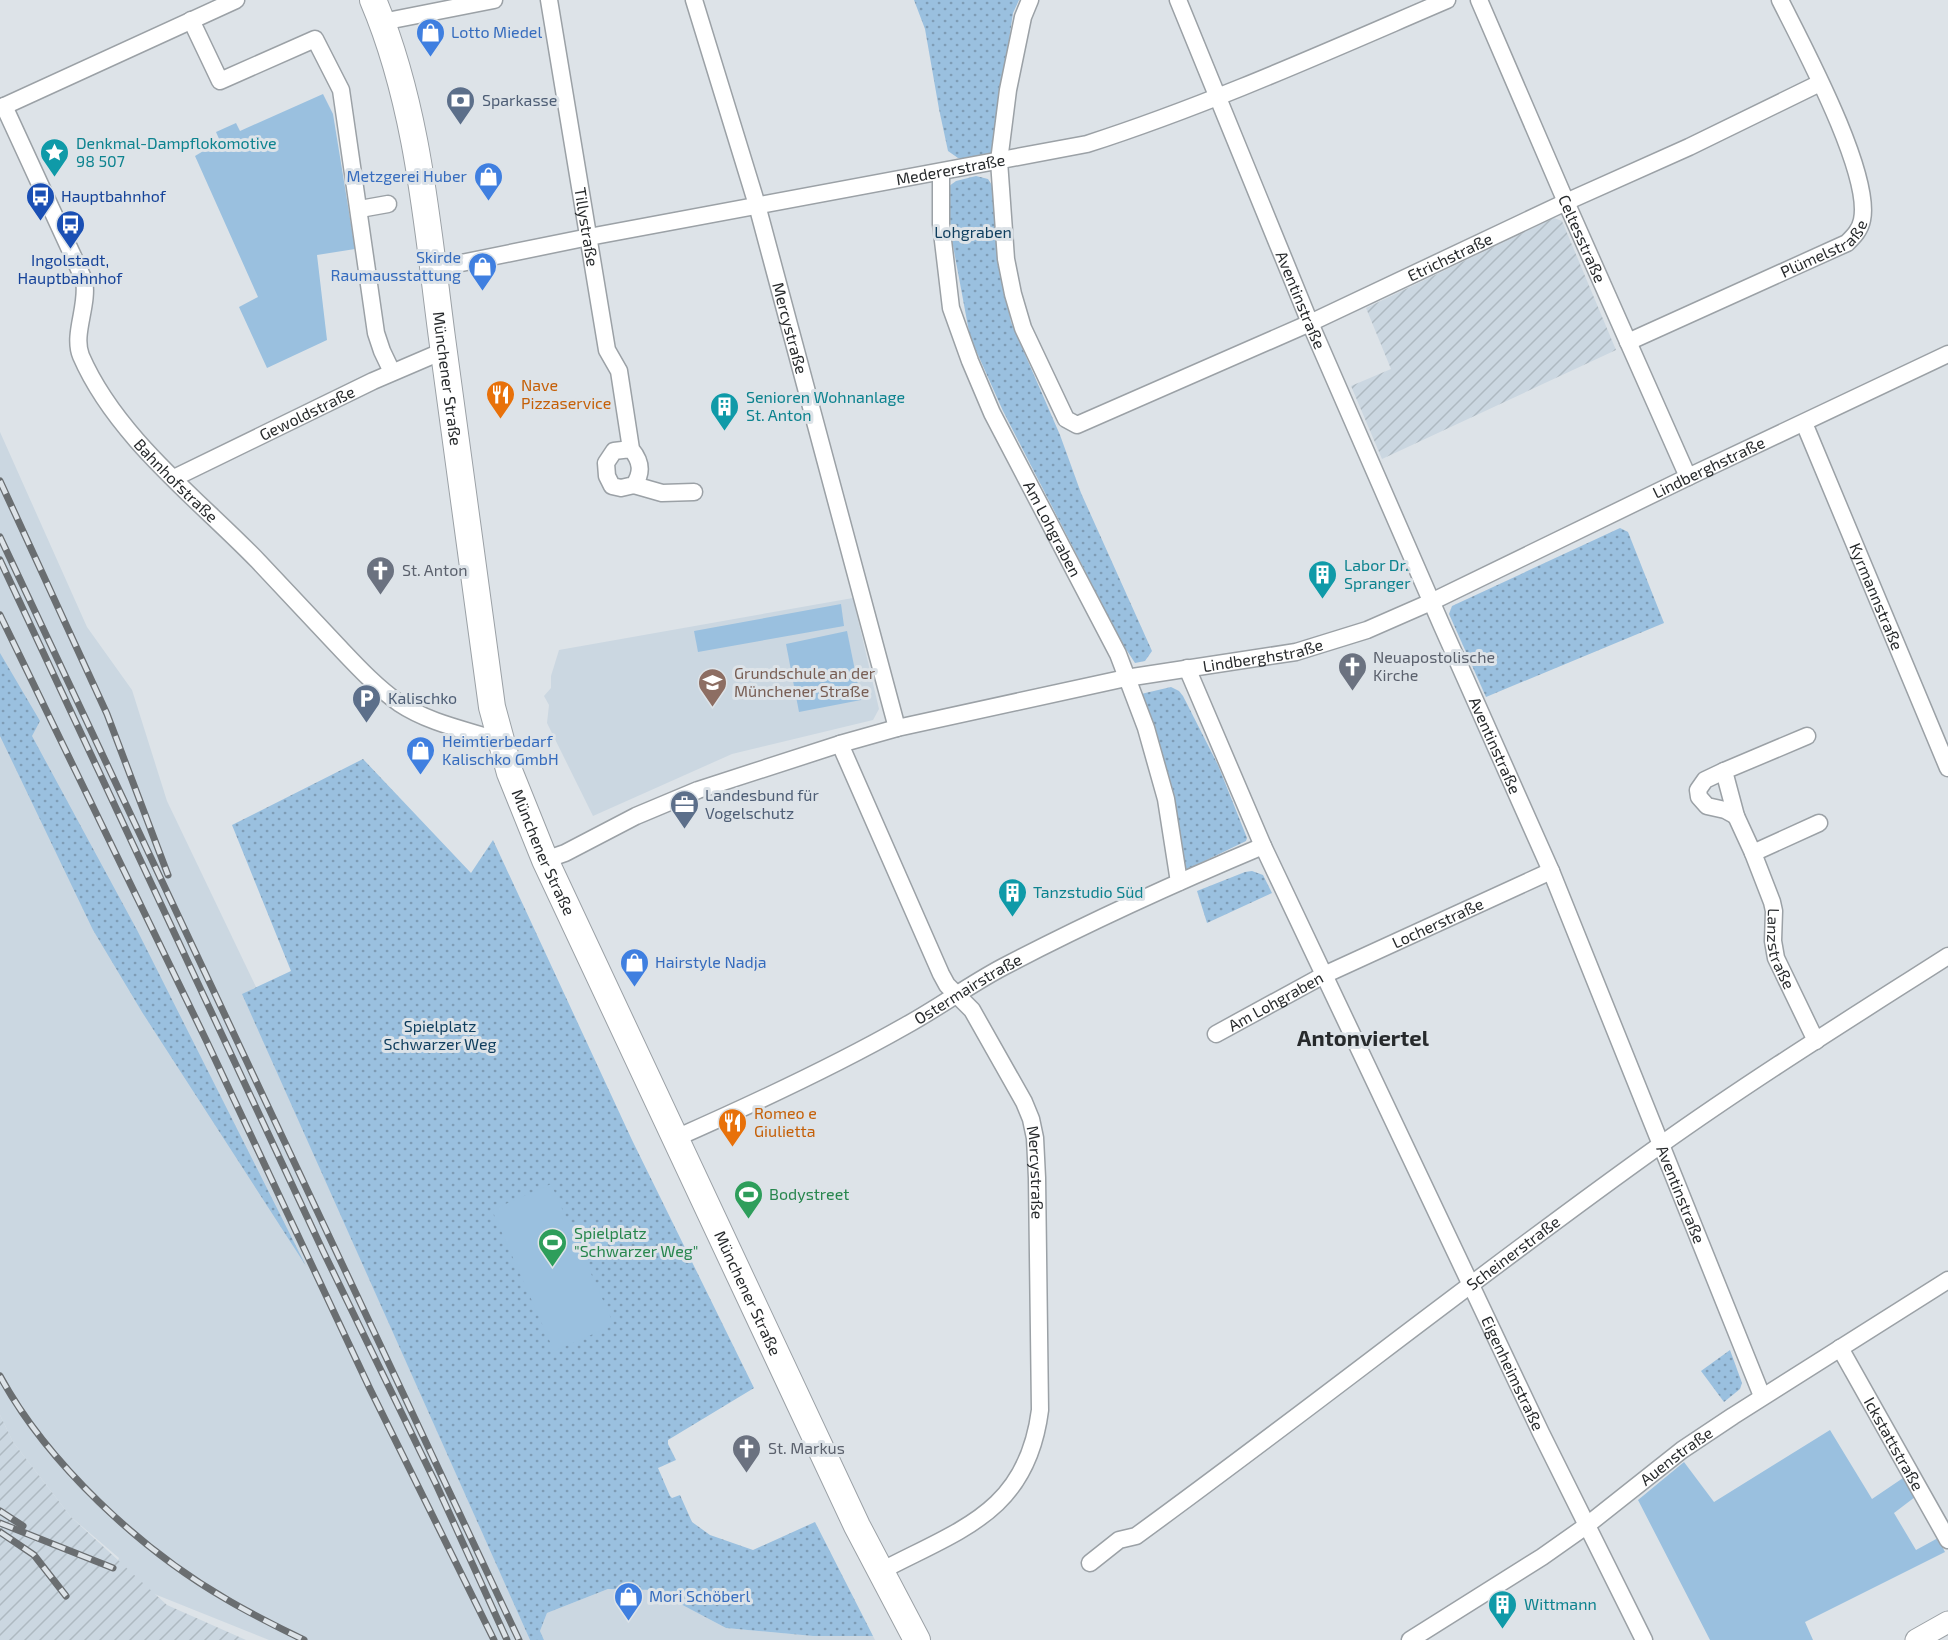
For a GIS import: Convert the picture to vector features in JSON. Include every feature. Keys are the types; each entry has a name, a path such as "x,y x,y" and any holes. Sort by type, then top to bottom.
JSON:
{"main road":[{"name":"Münchener Straße","path":"378,11 392,48 410,114 492,707 500,741 518,796 545,861 880,1571 917,1640"}],"street":[{"name":"Bahnhofstraße","path":"236,0 2,107 84,280 86,291 79,344 82,356 112,408 129,430 379,689 420,716 500,741"},
{"path":"378,11 494,0"},
{"name":"Tillystraße","path":"549,0 607,350 619,371 631,449 639,458 640,469 634,486"},
{"name":"Mercystraße","path":"694,0 757,205 897,728"},
{"path":"999,161 1010,80 1023,17 1030,0"},
{"name":"Aventinstraße","path":"1178,0 1310,323 1551,871 1762,1396"},
{"name":"Medererstraße","path":"432,269 589,237 1088,144 1217,98 1447,0"},
{"name":"Celtesstraße","path":"1479,0 1688,477"},
{"name":"Plümelstraße","path":"1628,342 1836,249 1857,234 1862,222 1863,211 1857,178 1840,125 1780,0"},
{"path":"191,20 220,81 315,39 341,90 360,209 376,333 392,372"},
{"name":"Etrichstraße","path":"999,161 1006,259 1023,328 1066,419 1077,425 1310,323 1566,202 1689,147 1820,83"},
{"name":"Am Lohgraben","path":"941,172 941,224 951,308 992,413 1118,654 1146,728 1166,800 1179,882"},
{"path":"360,209 388,204"},
{"name":"Gewoldstraße","path":"174,478 392,372 443,351"},
{"name":"Lindberghstraße","path":"545,861 636,816 698,790 840,744 897,728 1126,678 1313,648 1367,630 1431,602 1948,354"},
{"name":"Kyrmannstraße","path":"1804,423 1948,768"},
{"path":"631,449 614,451 606,463 607,476 612,486 621,488 634,486 662,493 694,492"},
{"name":"Am Lohgraben","path":"1187,668 1263,846 1324,975 1216,1034"},
{"path":"1736,816 1725,810 1707,806 1699,796 1698,790 1705,780 1807,736"},
{"name":"Mercystraße","path":"840,744 941,974 947,985 972,1010 1024,1102 1035,1138 1037,1178 1040,1410 1037,1432 1025,1466 1015,1484 986,1513 965,1527 880,1571"},
{"name":"Lanzstraße","path":"1724,771 1736,816 1772,902 1776,958 1816,1041"},
{"path":"1753,853 1819,823"},
{"name":"Ostermairstraße","path":"676,1138 838,1062 1000,969 1179,882 1263,846"},
{"name":"Locherstraße","path":"1324,975 1551,871"},
{"name":"Scheinerstraße","path":"1090,1563 1119,1540 1136,1536 1244,1457 1470,1284 1661,1144 1948,956"},
{"name":"Eigenheimstraße","path":"1324,975 1586,1526 1644,1640"},
{"name":"Auenstraße","path":"1410,1640 1542,1557 1586,1526 1682,1450 1762,1396 1948,1280"},
{"name":"Ickstattstraße","path":"1840,1348 1948,1540"},
{"path":"1916,1640 1948,1622"}],"shaded area":[{"path":"1554,218 1562,221 1616,350 1382,459 1351,386 1391,369 1366,308"},
{"path":"0,432 87,627 132,690 167,801 256,987 243,995 530,1640 269,1640 112,1577 119,1558 71,1517 13,1442 0,1415"},
{"name":"Grundschule an der Münchener Straße","path":"853,598 879,709 873,720 732,754 593,816 547,723 549,705 544,696 551,688 551,676 559,650"},
{"path":"0,1415 13,1442 71,1517 167,1605 246,1640 0,1640"},
{"name":"Mori Schöberl","path":"608,1589 654,1590 726,1628 813,1636 873,1636 875,1640 544,1640 540,1631 547,1613"}],"green space":[{"path":"914,0 1019,0 1013,13 992,155 970,161 958,158 948,151 925,29"},
{"path":"323,94 333,114 355,249 317,255 327,340 267,368 239,307 258,297 195,156 220,141 216,132 236,123 240,131"},
{"name":"Lohgraben","path":"976,176 988,179 992,185 997,251 1011,322 1060,435 1081,493 1152,651 1145,661 1135,663 1122,643 1003,411 970,337 951,235 948,187 956,181"},
{"path":"1620,528 1628,532 1664,623 1486,697 1449,614 1452,606"},
{"path":"841,604 844,626 698,652 694,631"},
{"path":"847,631 861,700 799,712 786,644"},
{"path":"0,653 40,721 32,736 137,930 306,1266 142,1012 93,930 0,736"},
{"path":"1171,687 1183,696 1218,765 1247,838 1246,841 1186,870 1141,694"},
{"name":"Spielplatz Schwarzer Weg","path":"363,759 471,873 493,840 632,1140 754,1388 668,1440 676,1460 658,1468 670,1496 672,1498 680,1495 692,1522 710,1535 753,1550 815,1522 873,1636 813,1636 726,1628 654,1590 608,1589 547,1613 540,1631 544,1640 530,1640 242,994 291,971 232,825"},
{"path":"1252,871 1263,875 1272,893 1207,923 1197,891"},
{"name":"Spielplatz \"Schwarzer Weg\"","path":"551,1184 614,1325 554,1351 492,1210"},
{"path":"1730,1350 1742,1383 1740,1389 1724,1402 1701,1371"},
{"path":"1830,1430 1872,1499 1903,1478 1915,1497 1894,1513 1916,1550 1938,1538 1945,1552 1805,1622 1813,1640 1710,1640 1638,1500 1684,1462 1714,1502"}],"railway":[{"path":"0,481 107,714 168,875"},
{"path":"0,537 519,1640"},
{"path":"0,560 323,1251 436,1484 507,1640"},
{"path":"0,615 207,1042 370,1389 494,1640"},
{"path":"0,1376 43,1441 99,1502 130,1530 194,1579 245,1610 304,1640"},
{"path":"0,1511 23,1526"},
{"path":"0,1523 113,1568"},
{"path":"0,1532 34,1555 66,1596"}],"place":[{"name":"Lotto Miedel","path":"430,58"},
{"name":"Sparkasse","path":"461,126"},
{"name":"Denkmal-Dampflokomotive 98 507","path":"55,178"},
{"name":"Metzgerei Huber","path":"488,202"},
{"name":"Hauptbahnhof","path":"40,222"},
{"name":"Ingolstadt, Hauptbahnhof","path":"70,250"},
{"name":"Skirde Raumausstattung","path":"482,292"},
{"name":"Nave Pizzaservice","path":"500,420"},
{"name":"Senioren Wohnanlage St. Anton","path":"725,432"},
{"name":"St. Anton","path":"381,596"},
{"name":"Labor Dr. Spranger","path":"1323,600"},
{"name":"Neuapostolische Kirche","path":"1352,692"},
{"name":"Grundschule an der Münchener Straße","path":"713,708"},
{"name":"Kalischko","path":"367,724"},
{"name":"Heimtierbedarf Kalischko GmbH","path":"421,776"},
{"name":"Landesbund für Vogelschutz","path":"684,830"},
{"name":"Tanzstudio Süd","path":"1012,918"},
{"name":"Hairstyle Nadja","path":"634,988"},
{"name":"Romeo e Giulietta","path":"733,1148"},
{"name":"Bodystreet","path":"748,1220"},
{"name":"Spielplatz \"Schwarzer Weg\"","path":"553,1268"},
{"name":"St. Markus","path":"747,1474"},
{"name":"Mori Schöberl","path":"628,1622"},
{"name":"Wittmann","path":"1503,1630"}],"district":[{"name":"Antonviertel","path":"1363,1038"}]}
